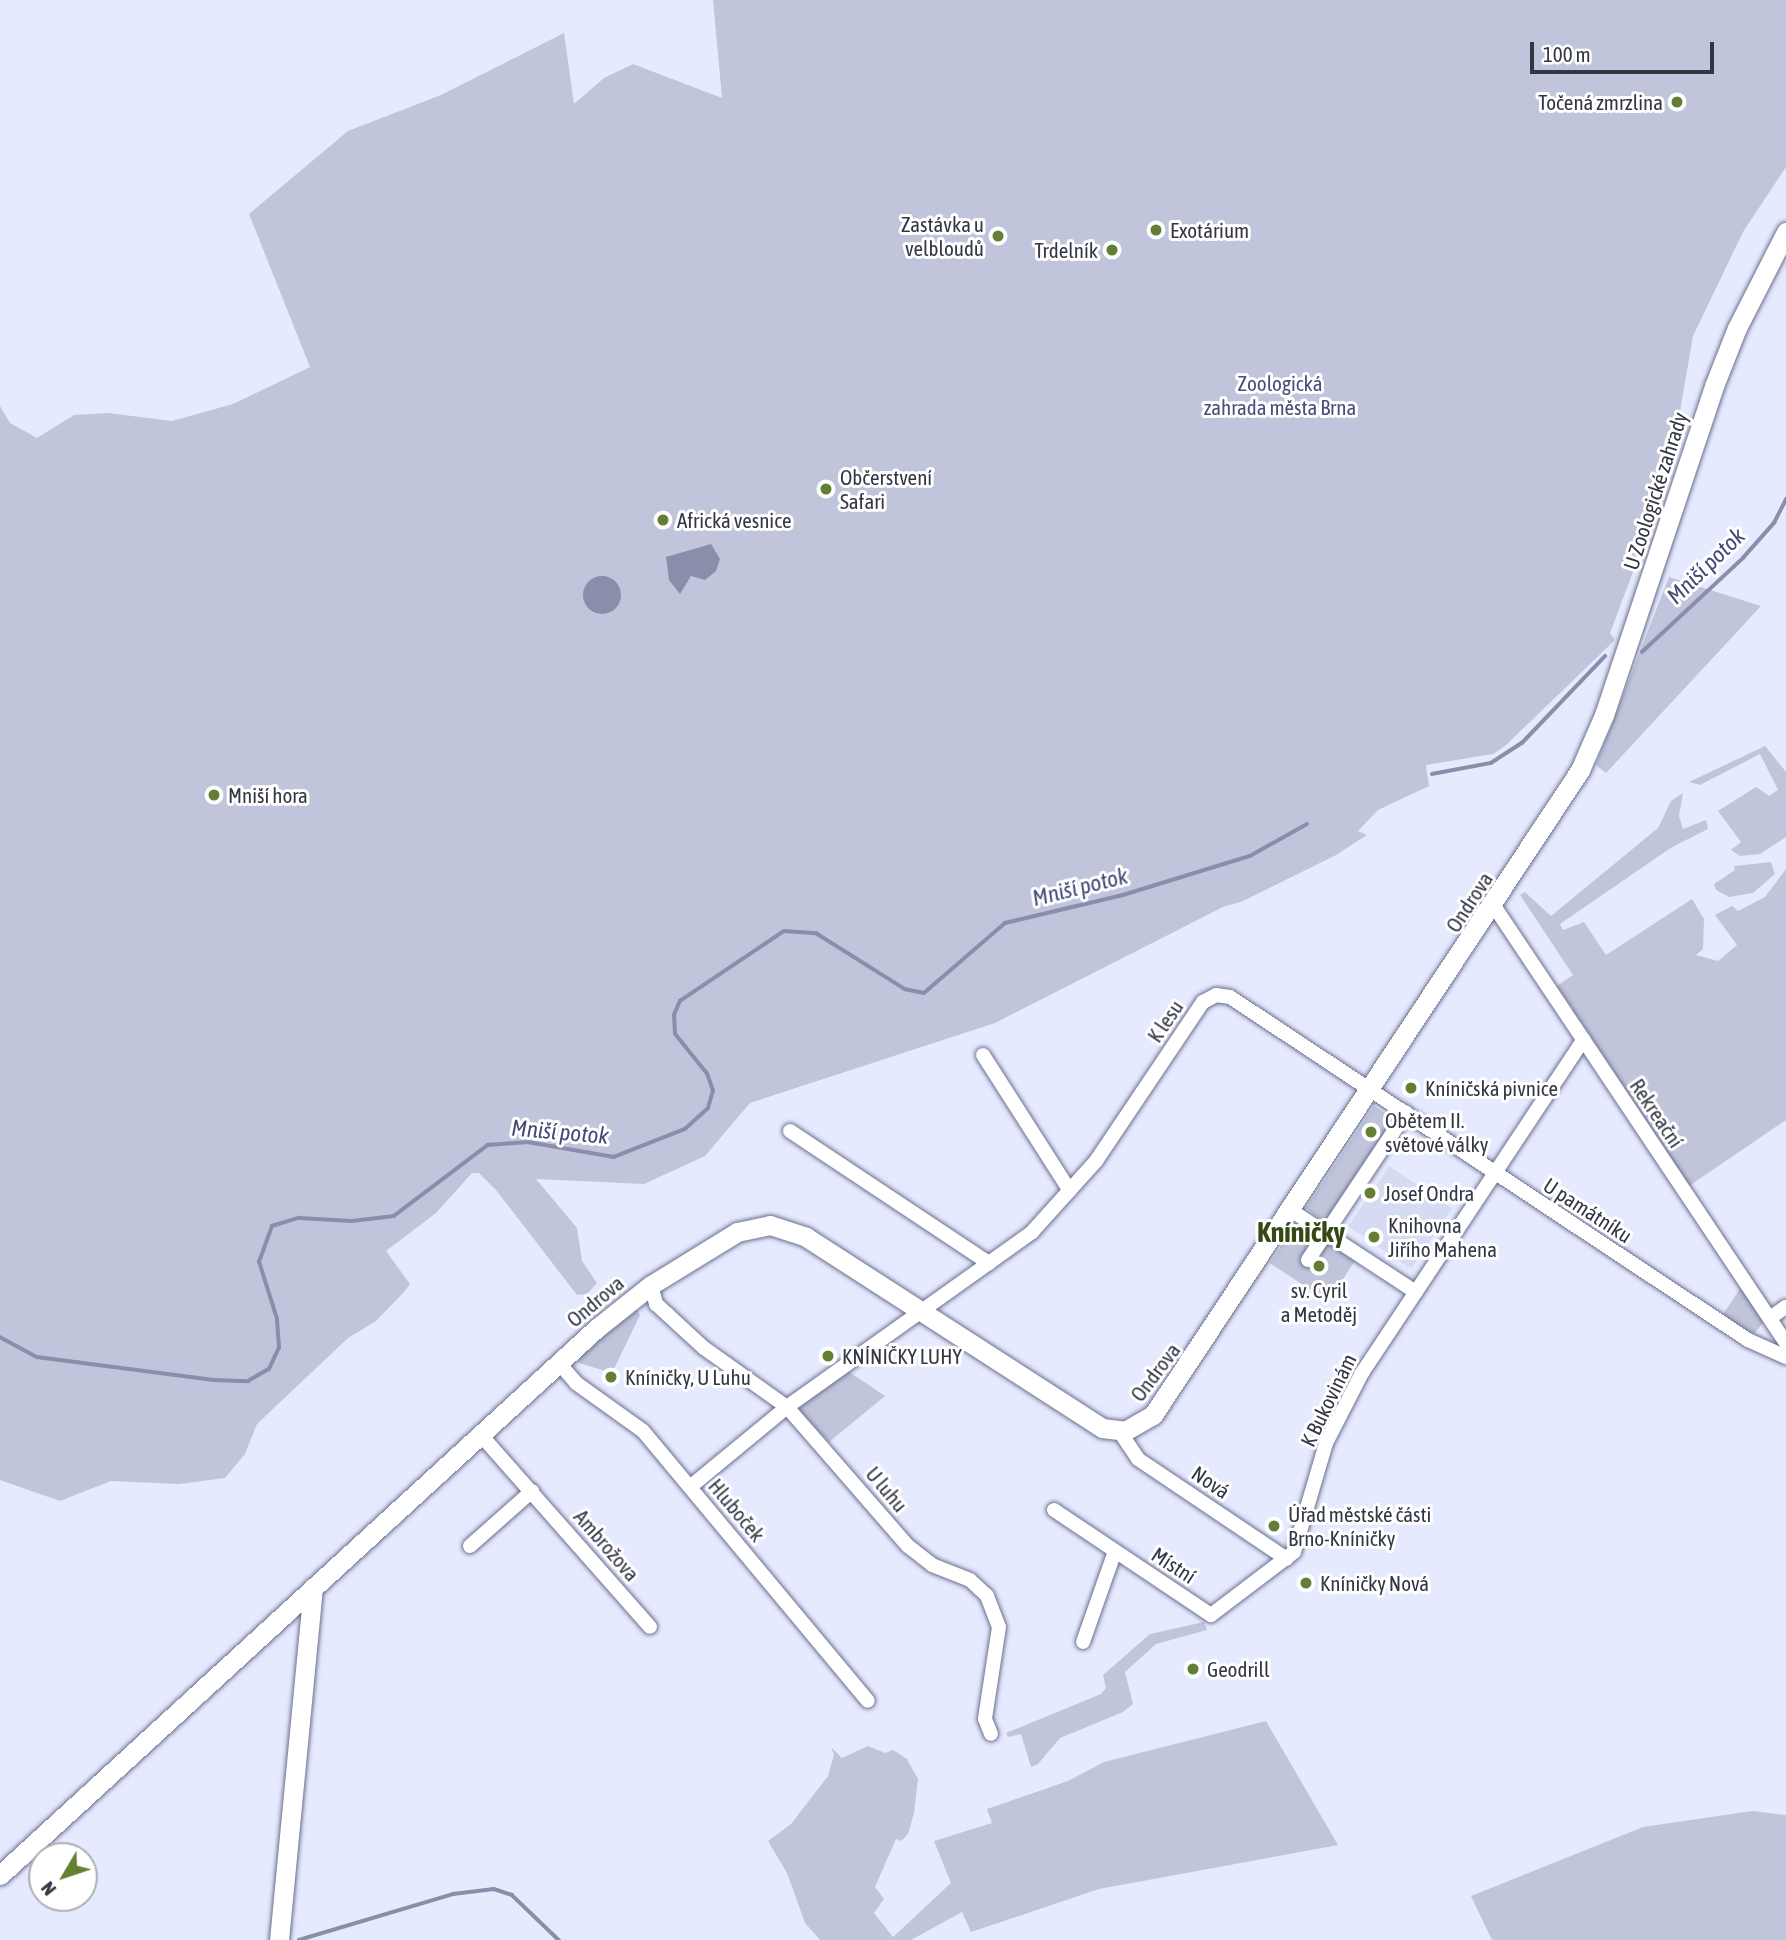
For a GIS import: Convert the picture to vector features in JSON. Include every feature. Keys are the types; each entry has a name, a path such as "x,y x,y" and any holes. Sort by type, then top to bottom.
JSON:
{"street":[{"name":"U Zoologické zahrady","path":"1580,770 1604,715 1714,386 1737,328 1786,232"},
{"name":"Ondrova","path":"0,1875 558,1362 651,1284 726,1236 770,1225 818,1243 1070,1411 1120,1432 1138,1426 1163,1405 1494,906 1580,770"},
{"name":"Rekreační","path":"1494,906 1786,1343"},
{"name":"K lesu","path":"690,1487 787,1407 922,1313 1031,1232 1096,1161 1203,1002 1216,995 1230,997 1372,1090"},
{"name":"K Bukovinám","path":"1213,1622 1294,1552 1326,1443 1362,1373 1583,1040"},
{"path":"983,1055 1070,1191"},
{"name":"U památníku","path":"1372,1090 1748,1340 1786,1357"},
{"path":"1308,1260 1406,1114"},
{"path":"790,1131 989,1263"},
{"path":"1292,1211 1416,1292"},
{"name":"U luhu","path":"651,1284 656,1304 705,1348 787,1407 908,1546 932,1565 970,1580 987,1596 999,1628 985,1719 991,1734"},
{"path":"1770,1318 1786,1307"},
{"name":"Hluboček","path":"558,1362 576,1383 643,1431 868,1701"},
{"name":"Nová","path":"1120,1432 1138,1459 1287,1559"},
{"name":"Ambrožova","path":"480,1434 650,1627"},
{"path":"470,1546 532,1491"},
{"name":"Místní","path":"1054,1510 1213,1622"},
{"path":"1083,1642 1115,1551"},
{"path":"279,1940 313,1588"}],"shaded area":[{"path":"711,544 720,559 716,571 705,580 691,576 680,594 669,580 666,557"},
{"path":"602,576 615,582 621,595 615,608 602,614 589,608 583,595 589,582"},
{"path":"1389,1166 1452,1208 1411,1269 1348,1227"}],"green space":[{"name":"Zoologická zahrada města Brna","path":"713,0 1786,0 1786,167 1743,232 1693,336 1678,423 1678,453 1610,633 1615,640 1505,746 1493,754 1426,765 1429,786 1378,810 1358,831 1367,835 1336,855 1243,901 1223,907 995,1023 750,1103 705,1156 644,1184 536,1179 577,1228 582,1261 597,1283 587,1294 577,1295 496,1190 479,1173 472,1173 436,1213 386,1251 410,1284 404,1292 376,1321 348,1338 257,1424 245,1454 225,1478 179,1484 111,1481 60,1501 0,1480 0,406 10,423 37,438 74,415 108,413 172,421 233,404 310,367 249,214 348,131 441,95 564,33 574,104 604,78 633,64 722,98"},
{"path":"1669,577 1761,606 1606,773 1596,765"},
{"path":"1765,746 1786,772 1786,837 1760,854 1740,856 1731,850 1741,842 1718,811 1756,787 1769,796 1778,790 1760,754 1700,785 1689,782"},
{"path":"1683,793 1679,816 1683,829 1706,820 1708,829 1672,847 1560,924 1563,930 1584,922 1606,955 1692,899 1704,919 1703,949 1696,955 1718,961 1737,945 1715,915 1732,906 1738,911 1765,897 1786,869 1786,1120 1689,1186 1582,1023 1569,1012 1573,1009 1557,986 1573,975 1520,895 1525,892 1551,916 1658,828 1671,801"},
{"path":"1771,862 1775,874 1753,893 1729,897 1716,890 1714,884 1735,870 1734,866"},
{"path":"1374,1106 1395,1120 1337,1232 1306,1208"},
{"path":"1296,1223 1355,1261 1329,1301 1270,1263"},
{"path":"1741,1287 1765,1320 1754,1334 1722,1316"},
{"path":"635,1306 640,1315 612,1373 579,1363 580,1352"},
{"path":"845,1369 885,1396 829,1442 796,1408"},
{"path":"1204,1622 1207,1630 1156,1644 1125,1672 1133,1704 1123,1712 1060,1738 1038,1764 1031,1767 1021,1734 1008,1737 1006,1733 1101,1694 1106,1688 1103,1675 1150,1634"},
{"path":"1266,1721 1338,1845 1099,1889 971,1932 962,1912 911,1940 820,1940 805,1923 787,1873 768,1841 791,1824 828,1776 834,1755 831,1747 842,1758 868,1746 885,1753 893,1750 907,1759 918,1779 914,1813 908,1834 901,1841 896,1839 875,1887 884,1899 874,1913 893,1937 951,1883 934,1841 992,1823 987,1809 1068,1781 1104,1762"},
{"path":"1752,1811 1786,1815 1786,1940 1492,1940 1471,1896 1643,1827"}],"waterway":[{"name":"Mniší potok","path":"1642,652 1743,558 1774,523 1786,499"},
{"name":"Mniší potok","path":"1432,774 1491,763 1522,743 1605,656"},
{"name":"Mniší potok","path":"0,1337 37,1357 214,1380 248,1381 269,1369 279,1348 277,1319 259,1262 272,1226 299,1218 352,1221 394,1216 488,1145 528,1142 614,1157 685,1129 708,1108 713,1091 707,1074 675,1034 674,1015 680,1001 784,931 816,933 905,989 924,993 1005,923 1123,895 1250,856 1307,824"},
{"path":"299,1940 453,1894 494,1889 512,1895 559,1940"}],"place":[{"name":"Točená zmrzlina","path":"1677,102"},
{"name":"Exotárium","path":"1156,230"},
{"name":"Zastávka u velbloudů","path":"998,236"},
{"name":"Trdelník","path":"1112,250"},
{"name":"Občerstvení Safari","path":"826,489"},
{"name":"Africká vesnice","path":"663,520"},
{"name":"Mniší hora","path":"214,795"},
{"name":"Kníničská pivnice","path":"1411,1088"},
{"name":"Obětem II. světové války","path":"1371,1132"},
{"name":"Josef Ondra","path":"1370,1193"},
{"name":"Knihovna Jiřího Mahena","path":"1374,1237"},
{"name":"sv. Cyril a Metoděj","path":"1319,1266"},
{"name":"KNÍNIČKY LUHY","path":"828,1356"},
{"name":"Kníničky, U Luhu","path":"611,1377"},
{"name":"Úřad městské části Brno-Kníničky","path":"1274,1526"},
{"name":"Kníničky Nová","path":"1306,1583"},
{"name":"Geodrill","path":"1193,1669"}],"district":[{"name":"Kníničky","path":"1301,1232"}]}
